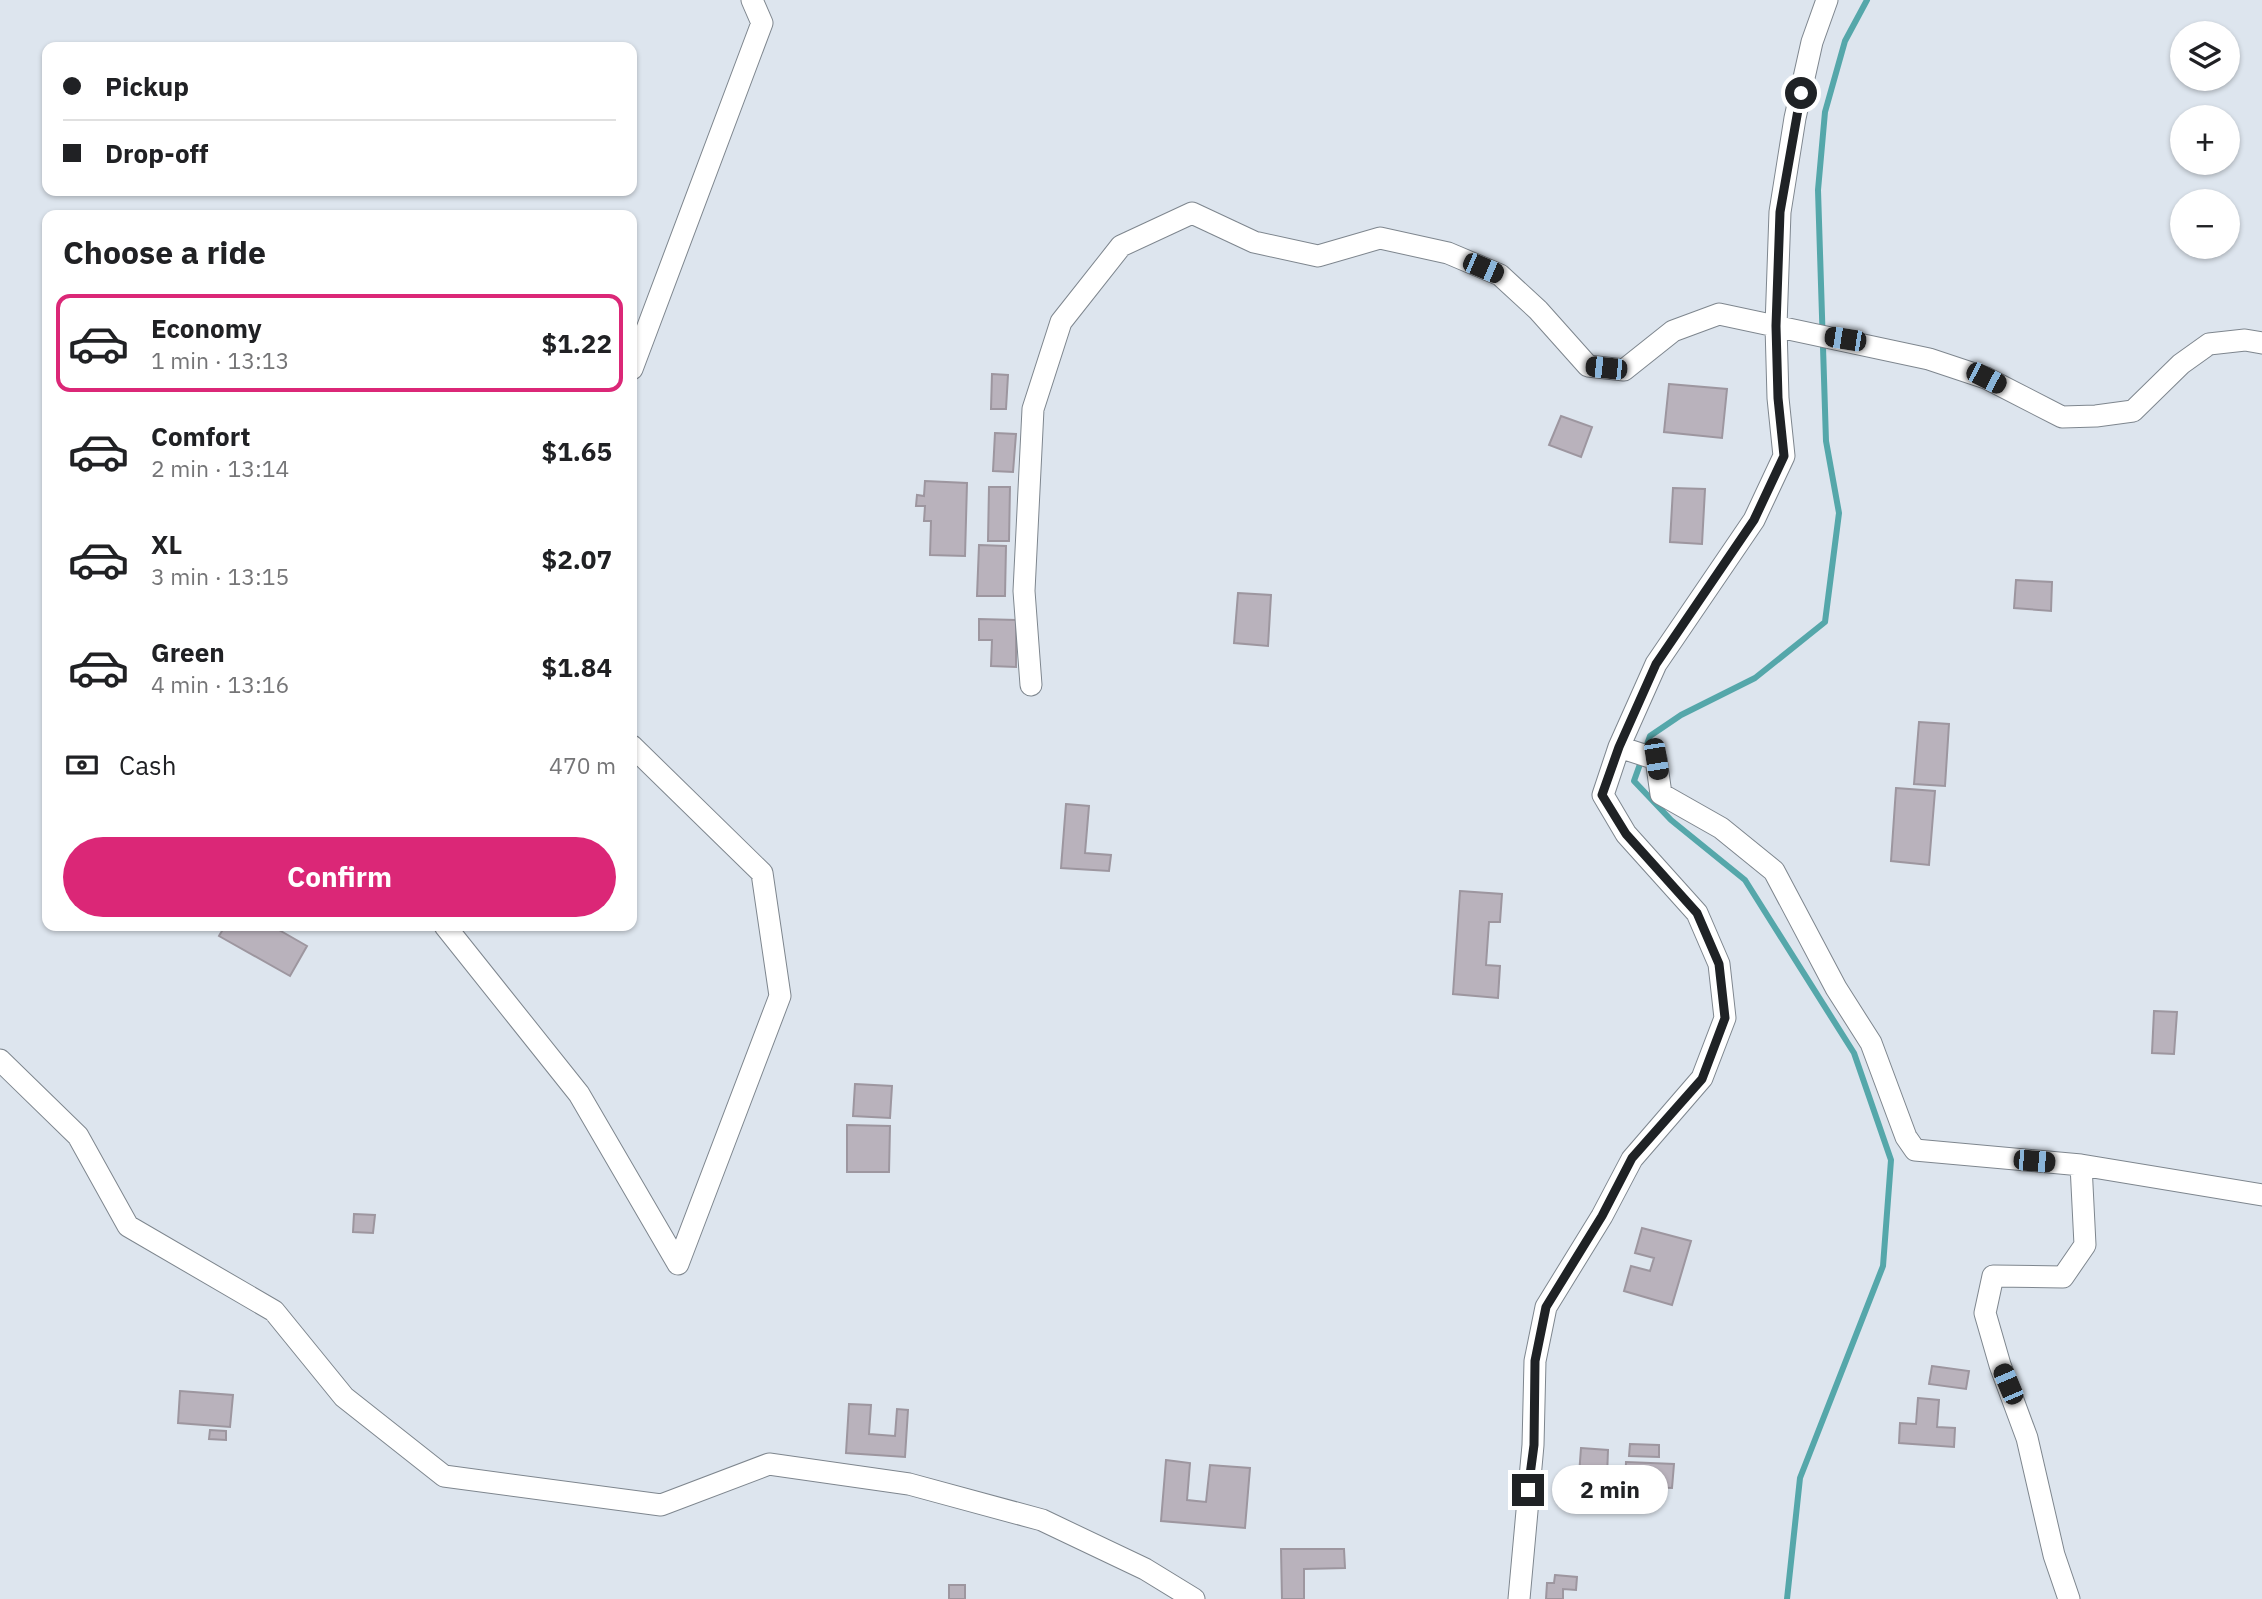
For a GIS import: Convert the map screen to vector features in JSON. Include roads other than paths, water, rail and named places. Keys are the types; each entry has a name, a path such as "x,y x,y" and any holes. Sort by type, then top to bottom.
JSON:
{"street":[{"path":"637,356 762,23 752,0"},
{"path":"1519,1599 1534,1445 1535,1361 1546,1307 1602,1216 1632,1158 1702,1079 1725,1018 1719,964 1697,913 1626,834 1602,795 1619,747 1656,664 1754,520 1784,456 1778,398 1776,326 1780,212 1788,158 1812,42 1827,0"},
{"path":"1031,685 1024,591 1033,409 1061,322 1121,246 1192,213 1254,242 1318,256 1380,238 1447,253 1500,275 1538,310 1588,366 1624,370 1673,331 1719,314 1929,359 1986,378 2062,416 2133,411 2181,364 2209,344 2245,340 2262,342"},
{"path":"1619,747 1656,759 1661,794 1721,828 1774,871 1836,988 1871,1043 1906,1137 1915,1150 2081,1166 2262,1195"},
{"path":"449,931 579,1094 678,1264 780,996 762,873 637,751"},
{"path":"0,1060 78,1136 128,1226 274,1311 344,1397 444,1476 661,1505 769,1464 909,1484 1042,1520 1145,1569 1194,1599"},
{"path":"2069,1599 2054,1555 2027,1438 2000,1365 1985,1313 1993,1276 2063,1277 2085,1245 2081,1166"}],"waterway":[{"path":"1787,1599 1800,1478 1883,1266 1891,1160 1854,1053 1745,880 1671,820 1634,781 1650,736 1681,715 1755,678 1825,622 1839,513 1826,441 1818,190 1825,112 1845,41 1867,0"}]}
